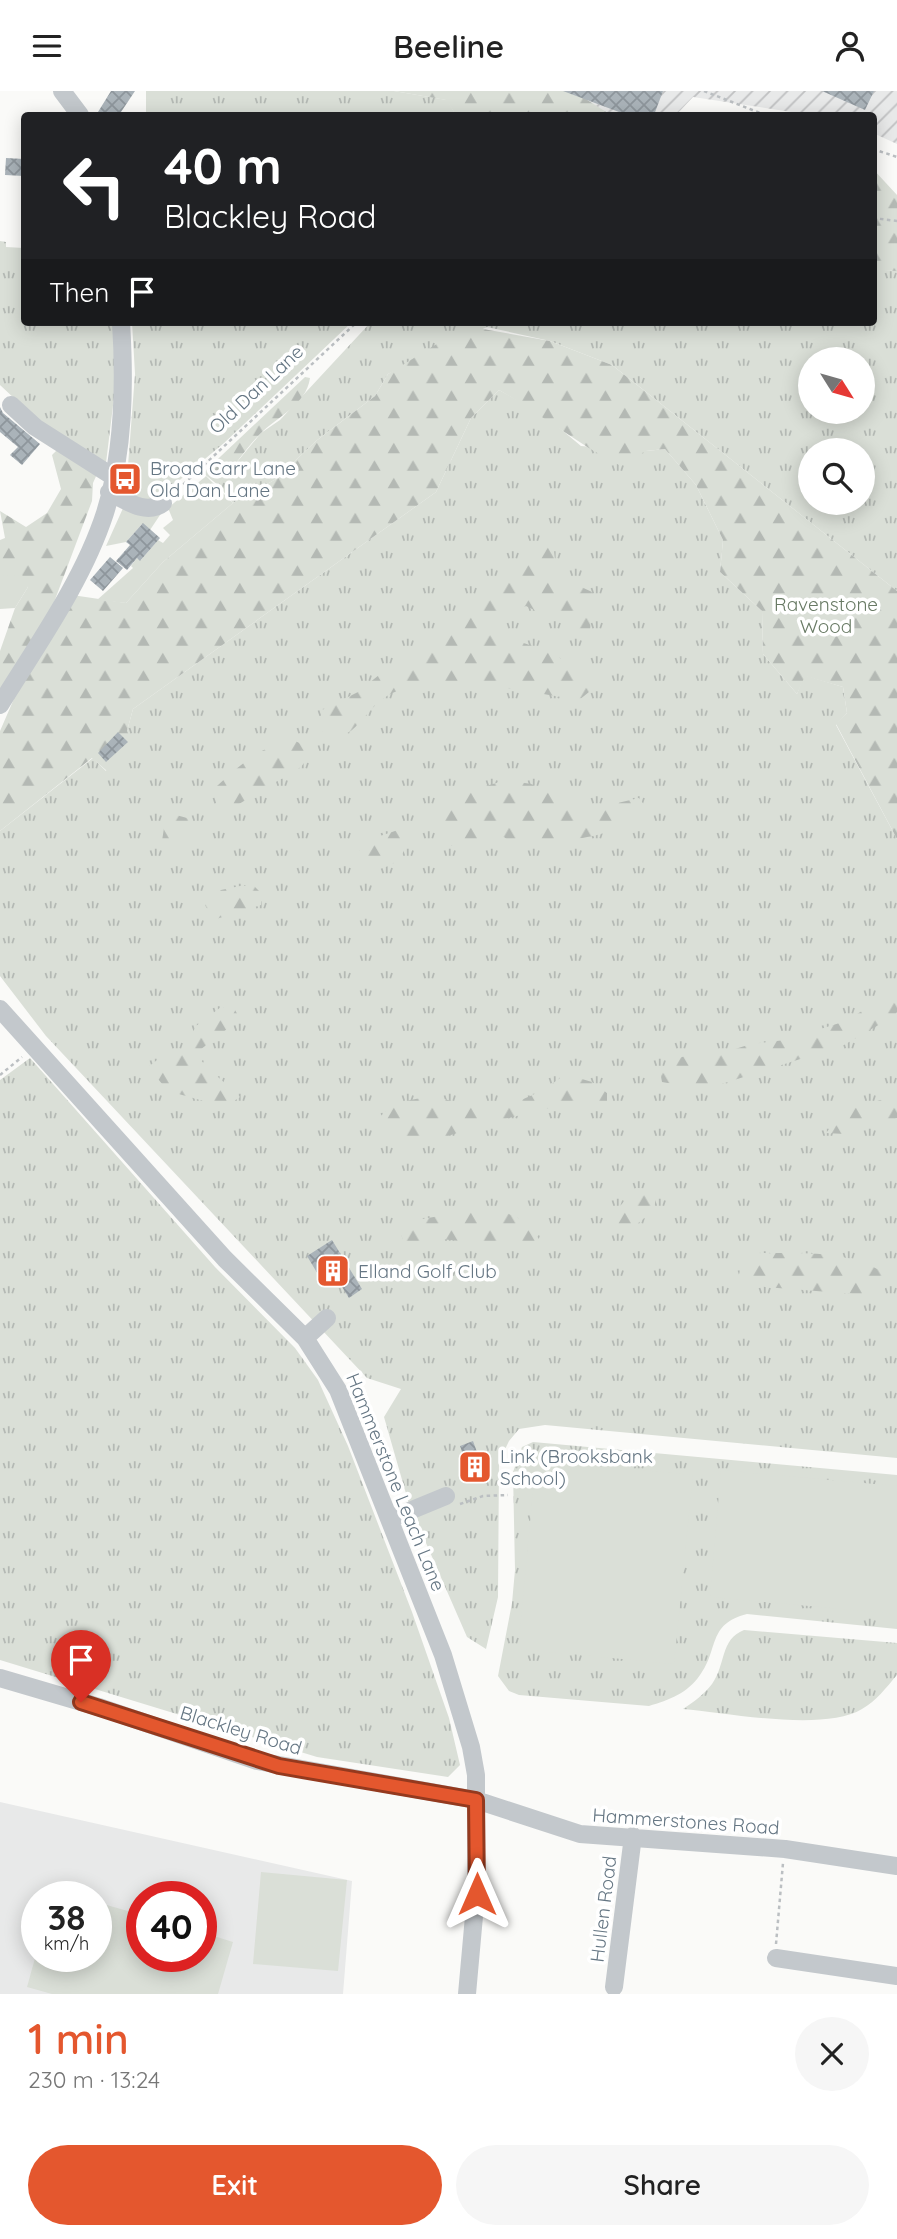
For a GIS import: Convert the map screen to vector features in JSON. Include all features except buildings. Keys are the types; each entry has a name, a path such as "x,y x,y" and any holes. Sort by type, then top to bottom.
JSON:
{"street":[{"path":"62,91 78,112"},
{"path":"0,705 70,587 100,527 122,419 124,371 121,326"},
{"path":"11,405 144,508 153,508 163,503"},
{"name":"Hammerstone Leach Lane","path":"0,1009 33,1049 225,1259 305,1338 338,1390 390,1519 464,1718 474,1760 477,1894 467,1994"},
{"path":"305,1338 327,1318"},
{"path":"390,1519 446,1496"},
{"name":"Blackley Road","path":"0,1678 102,1708 257,1761 476,1800"},
{"name":"Hammerstones Road","path":"476,1800 580,1834 785,1849 897,1866"},
{"name":"Hullen Road","path":"614,1987 633,1836"},
{"path":"776,1958 897,1976"}],"path":[{"path":"704,91 757,112"},
{"path":"877,150 897,157"},
{"path":"877,218 897,221"},
{"name":"Old Dan Lane","path":"163,503 353,326"},
{"path":"0,1075 33,1049"},
{"path":"776,1958 778,1895 785,1849"}],"shaded area":[{"path":"559,91 897,91 897,144 877,135 877,112 791,112 693,97 679,112 602,112"},
{"path":"0,1802 352,1881 343,1994 0,1994"}],"green space":[{"path":"146,91 394,91 447,100 454,112 146,112"},
{"path":"394,91 573,91 606,112 454,112 446,100"},
{"path":"877,173 897,195 897,271 877,270"},
{"path":"0,241 6,242 6,247 21,248 21,326 114,326 117,373 106,463 49,431 0,385"},
{"path":"877,269 897,271 897,591 801,515 875,515 875,438 798,438 798,512 612,365 550,341 487,327 388,374 375,396 316,441 276,479 233,503 218,485 261,433 280,420 367,326 877,326"},
{"path":"132,326 348,326 224,443 151,504 126,492 135,374"},
{"name":"Ravenstone Wood","path":"466,326 550,341 612,365 897,591 897,839 836,724 847,713 843,687 805,676 797,694 763,654 762,611 720,572 723,540 696,485 665,449 646,451 619,465 499,390 471,418 436,492 133,709 127,731 133,745 107,771 92,758 0,831 0,731 23,678 72,595 126,603 163,562 233,503 276,479 316,441 375,396 388,374"},
{"path":"305,377 310,378 303,396 260,434 218,485 203,473"},
{"name":"Elland Golf Club","path":"499,390 544,415 581,446 646,451 665,449 696,485 723,540 720,572 762,611 763,654 797,694 804,675 843,687 847,713 836,725 897,839 897,1458 545,1425 519,1429 509,1441 499,1462 498,1597 486,1649 467,1637 409,1504 384,1417 401,1389 367,1378 46,1036 0,976 0,831 93,758 106,771 127,731 133,709 436,492 471,418"},
{"path":"66,441 102,463 93,483 92,501 50,613 0,690 0,651 15,608 28,587 0,576 0,540 5,538 0,511 26,527 47,513 61,489 52,455"},
{"path":"206,476 233,503 163,562 126,603 97,600 133,568 131,566 137,558 141,560 158,540 163,543 170,535 163,528 173,520 168,508"},
{"path":"124,506 162,512 150,530 142,524 126,542 106,546"},
{"path":"545,539 554,551 558,585 575,584 592,592 590,633 575,630 526,606 497,620 484,631 546,651 562,659 576,667 594,688 579,700 480,685 428,684 406,688 387,696 352,730 332,740 322,731 322,710 358,692 379,675 408,660 458,617 492,599 512,579 524,552"},
{"path":"22,575 28,587 15,608 0,609 0,576"},
{"path":"293,740 308,747 307,759 301,767 234,807 220,810 216,802 217,786 261,751"},
{"path":"507,780 531,784 592,809 639,798 645,806 632,819 617,828 583,838 510,842 504,837 443,847 439,825 444,806 475,789"},
{"path":"176,815 187,818 193,827 187,836 175,844 162,841 164,828"},
{"path":"398,830 406,838 399,859 388,866 366,873 359,864 359,851 377,837"},
{"path":"254,886 262,894 261,905 213,920 205,905 221,890"},
{"path":"897,984 897,1012 894,1016 844,1045 702,1089 662,1082 660,1071 672,1060 699,1052 713,1056 751,1044 785,1040 846,1021 889,994"},
{"path":"221,1007 235,1010 240,1019 196,1053 204,1064 240,1097 225,1107 168,1091 148,1067 161,1057 181,1055 196,1026"},
{"path":"30,1058 215,1267 295,1348 318,1380 348,1446 412,1612 449,1718 460,1765 448,1777 317,1757 0,1660 0,1080"},
{"path":"565,1074 592,1082 607,1093 607,1102 588,1107 557,1106 481,1125 430,1142 404,1144 385,1129 379,1118 400,1104 427,1098 481,1107 508,1104 538,1092"},
{"path":"897,1095 897,1118 845,1134 826,1133 844,1111"},
{"path":"636,1188 657,1190 654,1210 631,1229 614,1230 613,1214"},
{"path":"481,1209 510,1214 525,1222 543,1246 536,1254 522,1249 442,1239 414,1249 403,1243 401,1231 422,1219"},
{"path":"753,1253 807,1253 843,1257 876,1268 891,1278 883,1292 867,1295 765,1287 738,1278 741,1267"},
{"path":"533,1442 897,1475 897,1629 747,1614 725,1624 706,1666 690,1687 656,1704 649,1706 519,1695 509,1691 498,1676 512,1603 515,1570 513,1472 522,1447"},
{"path":"536,1460 693,1475 674,1664 518,1649"},
{"path":"721,1470 897,1486 897,1614 710,1597"},
{"path":"744,1630 897,1643 897,1675 876,1698 862,1709 845,1716 801,1720 775,1719 683,1709 699,1698 712,1684 727,1646 736,1634"},
{"path":"261,1872 347,1880 338,1971 253,1964"},
{"path":"112,1907 126,1910 126,1972 217,1972 217,1937 233,1942 218,1994 52,1994 27,1987 31,1972 112,1972"}],"place":[{"name":"Broad Carr Lane Old Dan Lane","path":"125,479"},
{"name":"Elland Golf Club","path":"333,1271"},
{"name":"Link (Brooksbank School)","path":"475,1467"}],"route":[{"path":"81,1702 257,1761 338,1778 476,1800 477,1894"}]}
